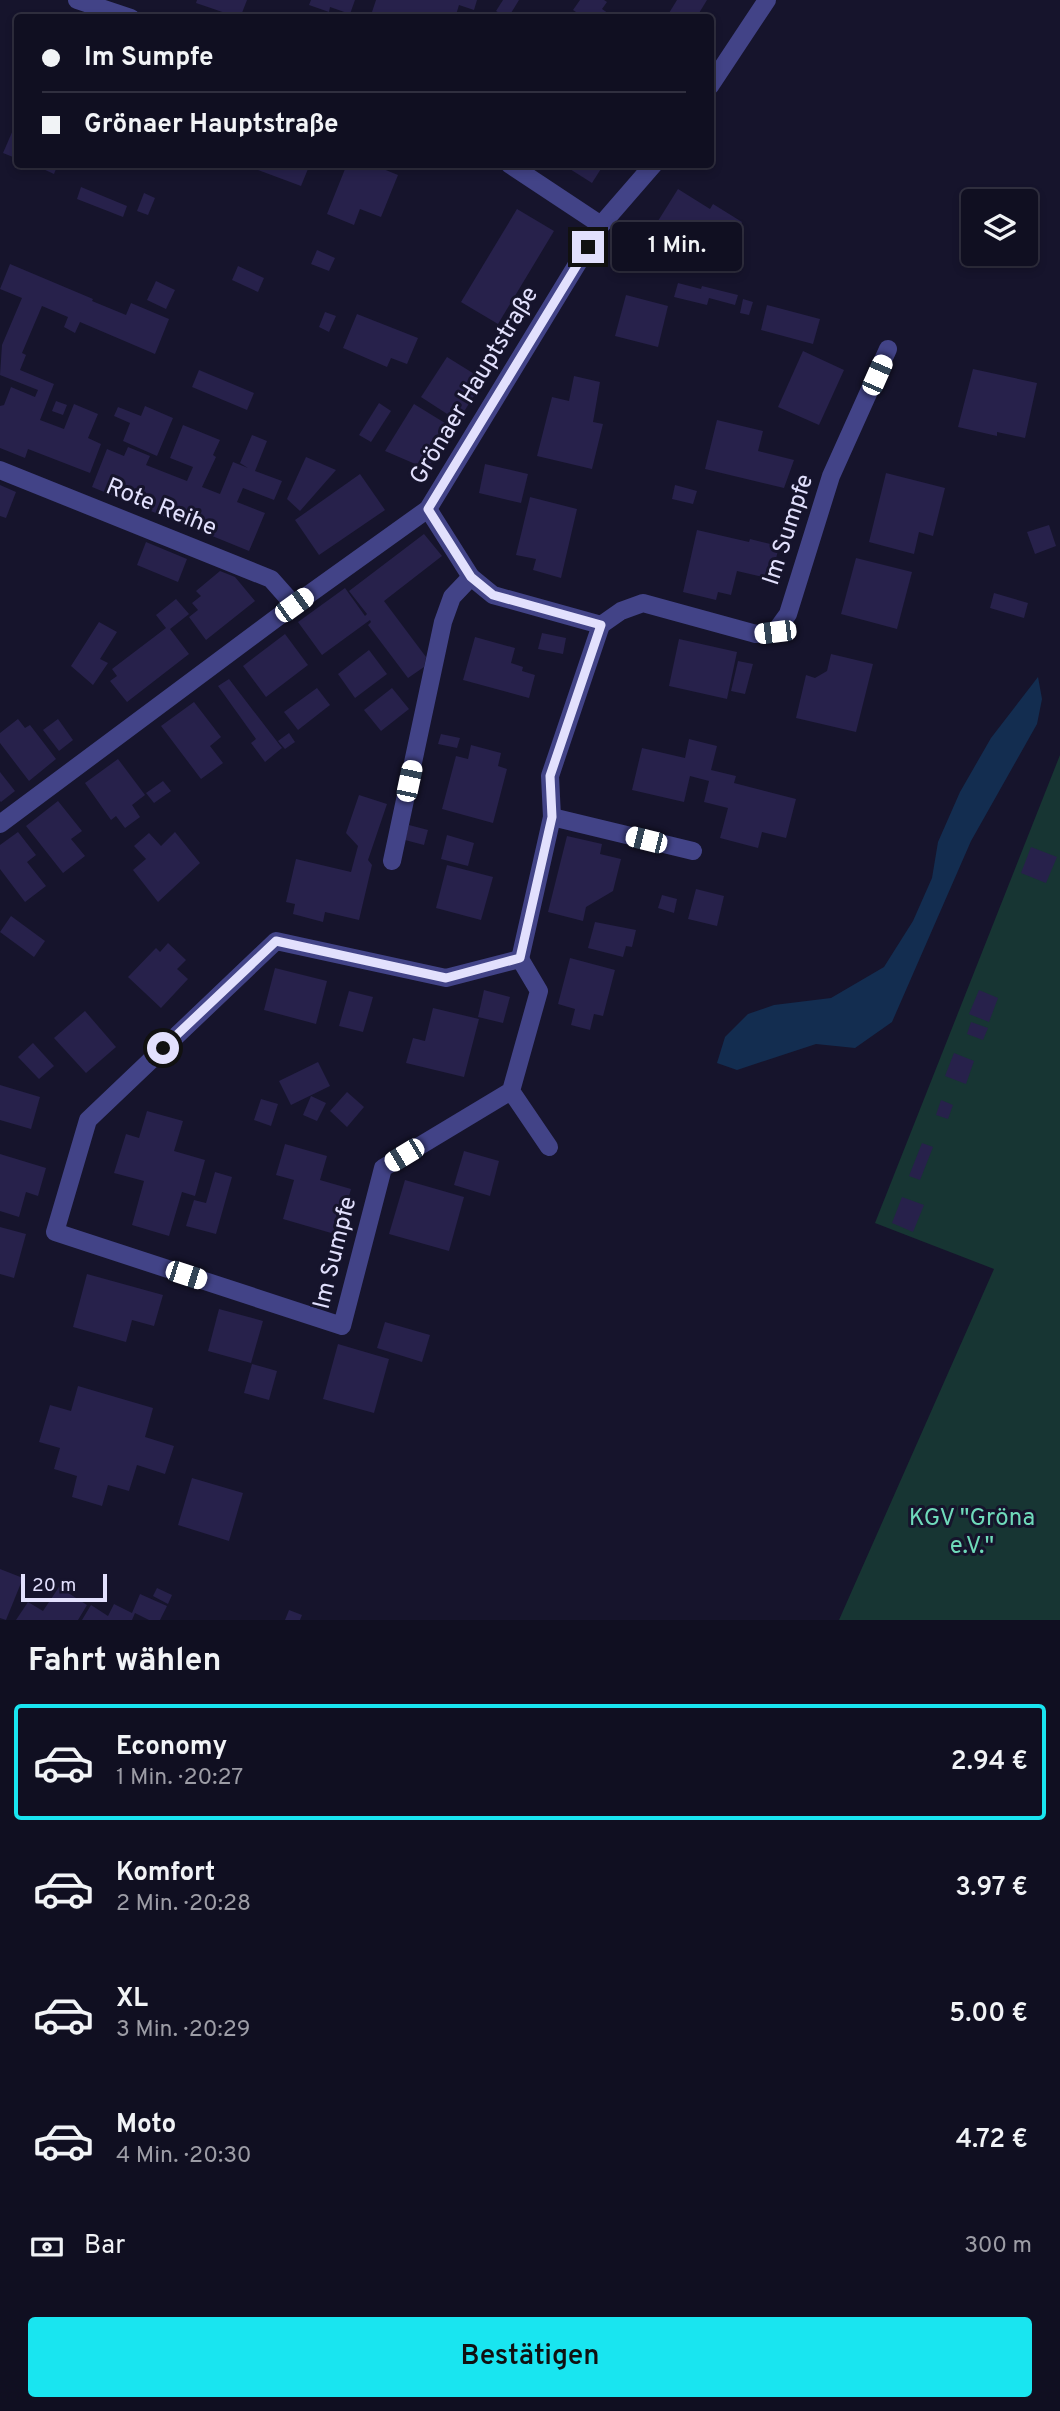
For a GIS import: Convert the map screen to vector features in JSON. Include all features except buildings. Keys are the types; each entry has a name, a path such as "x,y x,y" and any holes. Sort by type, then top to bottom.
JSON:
{"street":[{"path":"78,0 119,14"},
{"path":"714,80 767,0"},
{"path":"515,168 601,225"},
{"name":"Grönaer Hauptstraße","path":"0,824 294,605 428,509 601,225 651,168"},
{"name":"Im Sumpfe","path":"601,625 621,611 643,603 756,634 775,632 788,614 831,476 888,349"},
{"name":"Rote Reihe","path":"0,470 271,579 294,605"},
{"path":"428,509 471,577 493,595 601,625 550,776 552,817 520,958 538,991 511,1091 549,1147"},
{"path":"392,861 443,622 452,597 471,577"},
{"path":"552,817 693,851"},
{"name":"Im Sumpfe","path":"511,1091 383,1168 342,1326 55,1232 88,1120 276,941 446,978 520,958"}],"green space":[{"name":"KGV \"Gröna e.V.\"","path":"1060,755 1060,1620 839,1620 994,1269 875,1223"}],"water":[{"path":"1038,677 1042,699 1037,724 971,841 892,1022 855,1048 816,1044 737,1070 717,1063 725,1037 748,1014 774,1005 831,998 884,967 913,921 932,878 938,842 960,792 991,738"}],"route":[{"path":"163,1048 276,941 446,978 520,958 552,817 550,776 601,625 493,595 471,577 428,509 588,247"}]}
